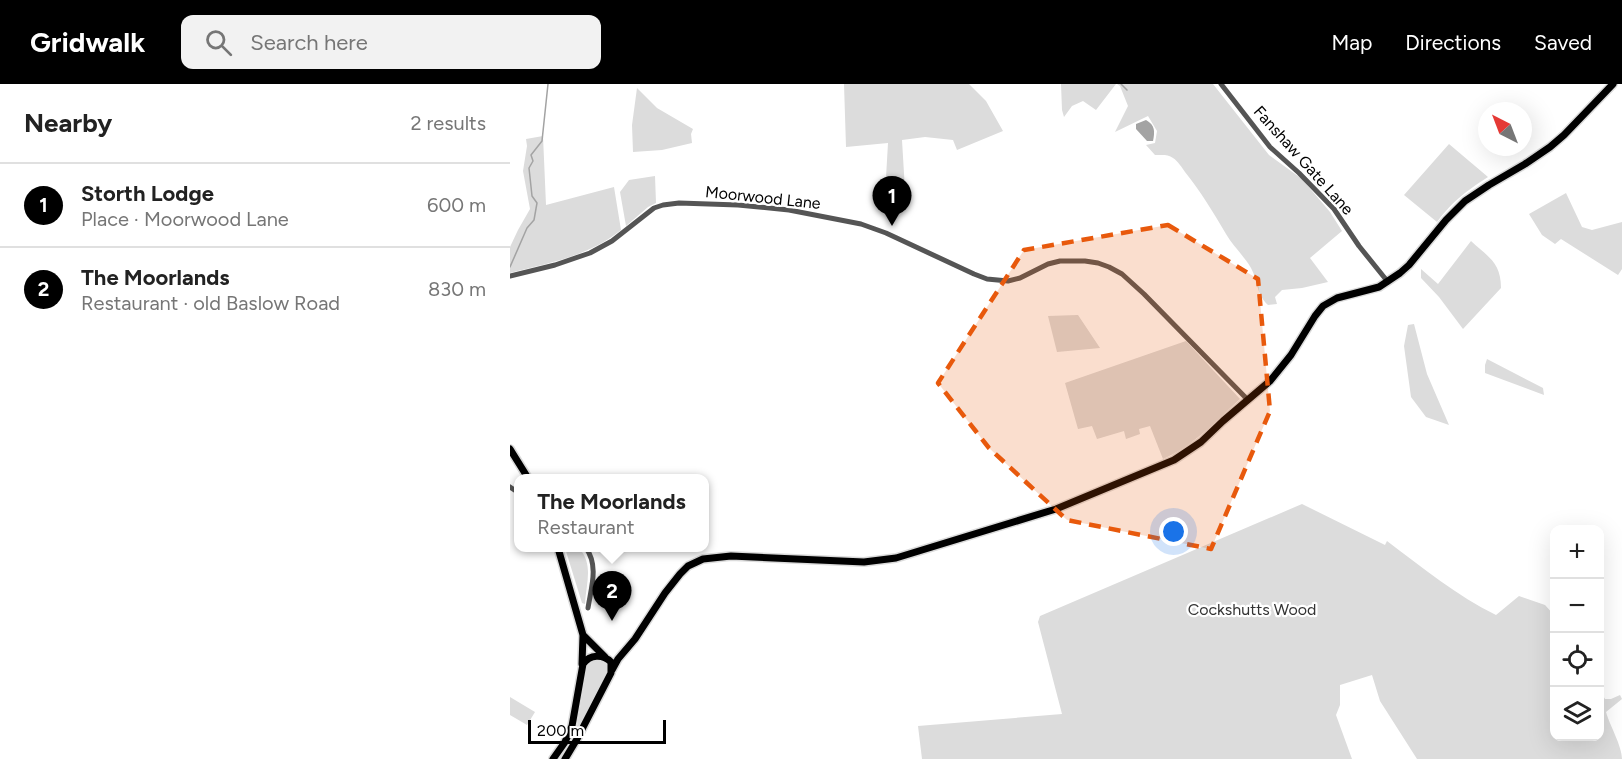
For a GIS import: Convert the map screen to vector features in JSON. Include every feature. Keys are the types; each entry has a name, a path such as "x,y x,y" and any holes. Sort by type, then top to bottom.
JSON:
{"main road":[{"path":"565,759 584,727 612,670 658,603 688,566 712,557 731,556 869,562 896,558 1056,509 1160,467 1187,453 1280,370 1323,306 1337,298 1369,290 1388,282 1409,265 1465,201 1550,147 1614,84"},
{"path":"510,449 526,474"},
{"path":"553,759 565,742 572,726 582,667 583,634 559,552"},
{"path":"583,634 611,662 612,670"},
{"path":"582,667 588,659 605,658 625,651"}],"street":[{"name":"Fanshaw Gate Lane","path":"1221,84 1270,147 1334,209 1359,246 1388,282"},
{"name":"Moorwood Lane","path":"510,276 562,263 596,250 649,211 663,205 679,203 738,205 789,210 869,227 987,279 1008,281 1020,278 1059,261 1085,261 1109,267 1122,274 1144,294 1248,400"},
{"path":"588,552 593,565 588,608"}],"highlighted area":[{"path":"1168,225 1258,279 1270,411 1211,549 1067,520 989,448 938,383 1024,250"}],"green space":[{"path":"844,84 969,84 986,101 1003,131 957,150 953,140 925,137 902,140 906,207 884,212 888,143 846,147"},
{"path":"1061,84 1116,84 1096,110 1083,101 1072,106 1064,117"},
{"path":"1117,84 1213,84 1269,155 1302,179 1330,212 1342,231 1310,258 1328,282 1282,290 1275,297 1277,304 1268,305 1259,292 1251,268 1180,165 1169,156 1155,155 1146,145 1155,143 1157,131 1148,116 1115,132 1128,106"},
{"path":"637,88 657,108 693,129 692,143 662,150 633,152 632,125"},
{"path":"543,136 546,205 614,187 621,230 609,239 582,252 510,273 510,247 530,209 523,171 526,139"},
{"path":"1449,144 1488,177 1460,197 1437,222 1404,195"},
{"path":"655,176 656,203 626,226 620,192 629,180"},
{"path":"1566,193 1582,227 1592,230 1622,222 1622,269 1618,275 1561,239 1555,244 1542,235 1529,214"},
{"path":"1471,241 1496,266 1501,288 1463,329 1439,297 1421,278 1421,269 1438,284"},
{"path":"1078,315 1100,348 1057,352 1048,316"},
{"path":"1414,324 1427,374 1449,425 1426,417 1411,397 1404,346 1408,325"},
{"path":"1186,341 1240,399 1204,432 1184,448 1163,459 1150,426 1139,429 1140,434 1126,439 1124,431 1097,439 1092,426 1078,429 1065,383"},
{"path":"1487,359 1543,388 1544,395 1485,373"},
{"name":"Cockshutts Wood","path":"1302,504 1385,545 1387,541 1454,590 1496,615 1519,596 1545,605 1550,611 1550,741 1604,741 1604,697 1611,699 1620,695 1622,699 1606,712 1622,759 1417,759 1380,701 1372,675 1340,685 1340,705 1336,715 1352,759 922,759 918,726 1062,714 1038,622 1040,616"},
{"path":"566,552 582,552 584,554 588,574 585,604 582,603"},
{"path":"599,659 606,664 608,673 571,742 577,726 587,666"},
{"path":"510,697 535,712 527,725 510,715"}],"shaded area":[{"path":"1146,120 1154,129 1153,141 1147,141 1136,129 1136,124"}],"waterway":[{"path":"510,267 527,228 534,220 537,203 532,196 529,168 533,161 531,155 542,141 548,84"},
{"path":"1121,84 1127,90"}],"place":[{"name":"Storth Lodge","path":"892,226"},
{"name":"The Moorlands","path":"612,621"}]}
